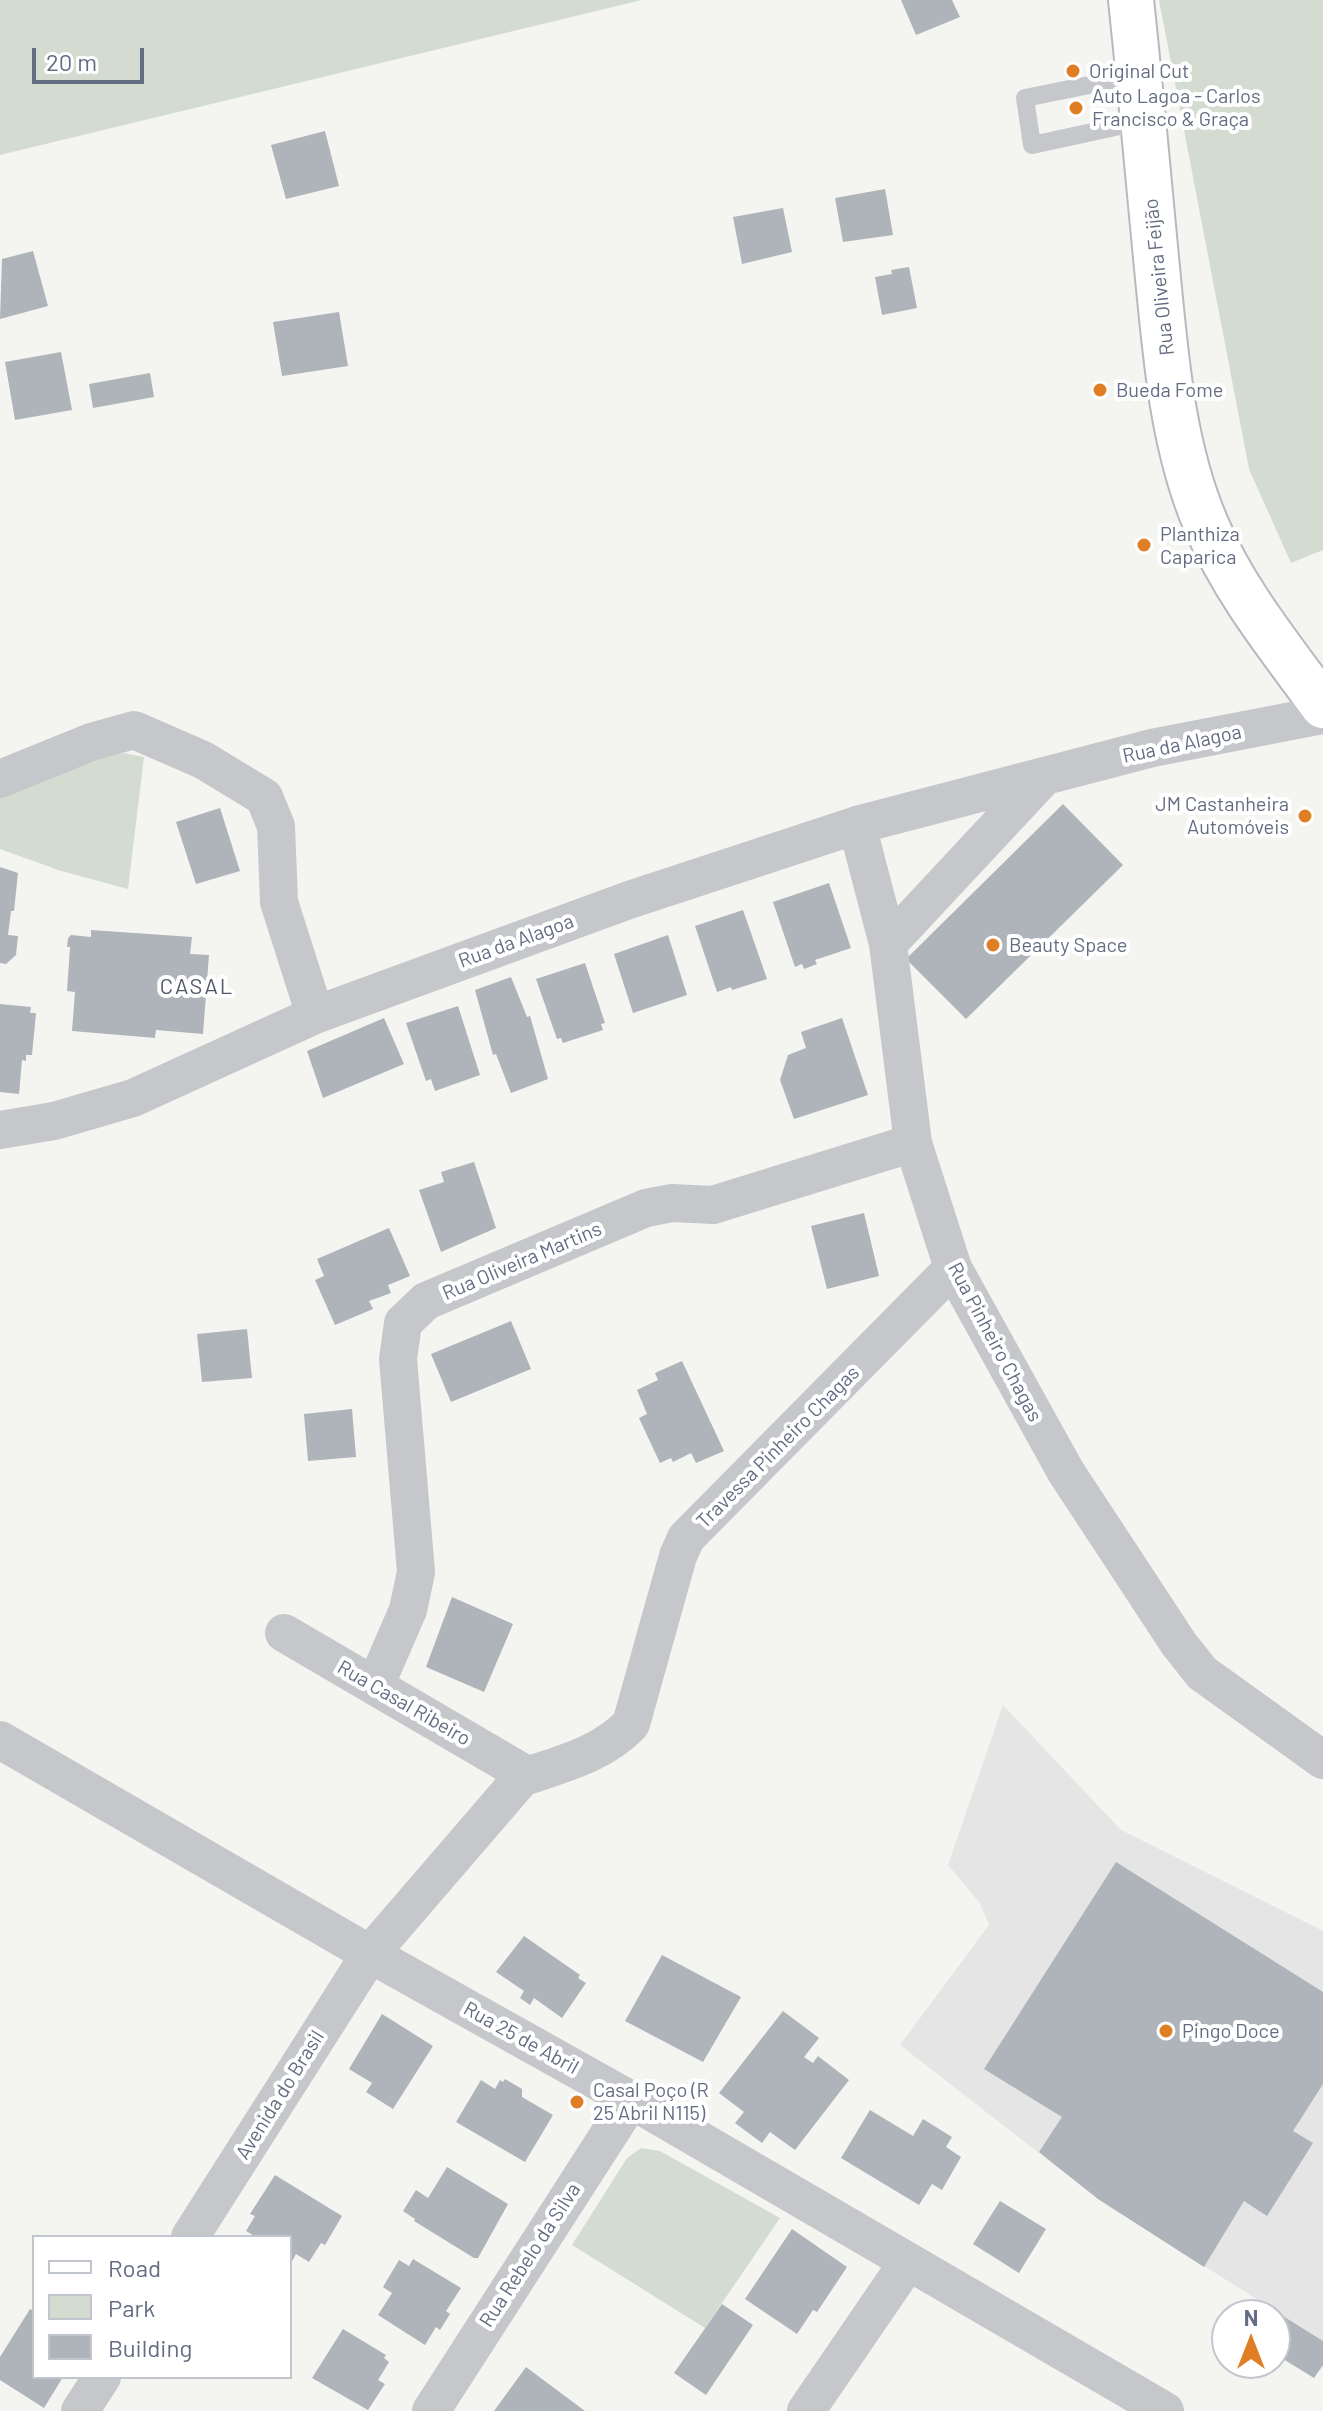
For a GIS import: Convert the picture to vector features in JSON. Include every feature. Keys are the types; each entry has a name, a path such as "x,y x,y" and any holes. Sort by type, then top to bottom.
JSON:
{"main road":[{"name":"Rua Oliveira Feijão","path":"1131,0 1161,311 1184,461 1204,521 1221,557 1248,603 1323,706"}],"street":[{"name":"Rua da Alagoa","path":"0,1130 54,1121 133,1098 315,1015 629,900 857,825 1152,748 1323,715"},
{"path":"0,779 91,742 134,730 203,760 264,797 276,826 279,902 315,1015"},
{"path":"888,944 1042,779"},
{"name":"Rua Pinheiro Chagas","path":"857,825 888,944 913,1143 953,1268 1066,1472 1179,1644 1202,1673 1323,1760"},
{"name":"Rua Oliveira Martins","path":"375,1686 408,1610 416,1572 398,1359 403,1323 426,1301 646,1208 672,1203 713,1205 913,1143"},
{"name":"Travessa Pinheiro Chagas","path":"525,1774 527,1776 586,1756 615,1741 631,1724 678,1556 686,1538 953,1268"},
{"name":"Rua Casal Ribeiro","path":"284,1633 525,1774"},
{"name":"Rua 25 de Abril","path":"0,1740 370,1954 631,2100 1165,2411"},
{"path":"370,1954 525,1774"},
{"name":"Avenida do Brasil","path":"191,2235 370,1954"},
{"name":"Rua Rebelo da Silva","path":"431,2411 631,2100"},
{"path":"806,2411 908,2262"},
{"path":"80,2411 101,2379"}],"lane":[{"path":"1139,75 1025,98 1032,145 1143,121"}],"shaded area":[{"path":"1003,1705 1121,1830 1323,1931 1323,2341 1291,2321 1291,2299 1256,2299 1098,2199 900,2045 989,1925 980,1903 948,1865"}],"green space":[{"path":"0,0 642,0 0,155"},
{"path":"1159,0 1323,0 1323,550 1291,563 1249,469"},
{"path":"124,753 144,757 128,889 61,871 0,849 0,797 103,757"},
{"path":"641,2148 660,2151 780,2218 705,2328 572,2245 627,2158"}],"building":[{"path":"901,0 952,0 960,17 916,35"},
{"path":"325,131 339,186 286,199 271,145"},
{"path":"885,189 893,235 843,242 835,198"},
{"path":"783,208 792,252 742,264 733,217"},
{"path":"33,251 48,306 0,319 2,259"},
{"path":"909,267 917,308 882,315 875,277"},
{"path":"339,312 348,366 282,376 273,322"},
{"path":"61,352 72,410 15,420 5,362"},
{"path":"150,373 154,397 93,408 89,384"},
{"path":"1063,804 1123,865 966,1019 906,959"},
{"path":"220,808 240,871 196,884 176,822"},
{"path":"0,867 18,873 8,935 18,936 16,955 6,964 0,963"},
{"path":"829,883 851,948 815,960 817,964 804,969 802,964 795,967 773,902"},
{"path":"743,910 767,979 717,992 695,926"},
{"path":"91,930 192,937 190,954 209,955 203,1034 156,1030 155,1038 72,1031 75,992 67,991 68,938 71,935 91,937"},
{"path":"668,935 687,995 633,1013 614,954"},
{"path":"585,963 605,1023 601,1024 603,1030 563,1043 561,1038 557,1039 536,979"},
{"path":"511,977 527,1017 530,1016 548,1079 511,1093 496,1054 493,1055 475,990"},
{"path":"0,1004 31,1007 30,1013 36,1013 32,1055 26,1055 26,1061 22,1060 19,1094 0,1092"},
{"path":"458,1006 480,1075 435,1091 431,1079 426,1081 406,1023"},
{"path":"384,1018 404,1064 323,1098 307,1051"},
{"path":"842,1018 868,1095 794,1119 780,1080 788,1055 806,1048 801,1032"},
{"path":"474,1162 496,1228 441,1252 419,1190 444,1182 441,1172"},
{"path":"864,1213 879,1276 827,1289 811,1226"},
{"path":"389,1228 410,1276 388,1285 391,1293 369,1301 373,1309 335,1325 315,1280 324,1276 317,1259"},
{"path":"511,1321 531,1369 451,1402 431,1354"},
{"path":"247,1329 252,1378 202,1382 197,1334"},
{"path":"682,1361 724,1451 696,1463 691,1453 673,1462 671,1458 660,1463 639,1418 647,1414 637,1390 658,1380 655,1373"},
{"path":"352,1409 356,1457 308,1461 304,1414"},
{"path":"452,1597 513,1624 484,1692 426,1667"},
{"name":"Pingo Doce","path":"1116,1862 1323,1992 1323,2084 1293,2131 1313,2143 1267,2216 1244,2201 1204,2267 1098,2199 1039,2152 1062,2117 984,2069"},
{"path":"524,1936 580,1975 578,1978 586,1983 562,2018 534,1998 530,2005 520,1998 524,1991 496,1972"},
{"path":"662,1955 741,1997 703,2062 625,2021"},
{"path":"783,2011 819,2038 804,2057 813,2063 818,2056 849,2080 795,2150 770,2132 762,2143 735,2123 744,2112 719,2093"},
{"path":"382,2014 433,2046 393,2109 366,2092 372,2083 349,2069"},
{"path":"505,2079 522,2089 522,2097 553,2115 525,2162 456,2122 481,2080 495,2089 500,2080 503,2082"},
{"path":"870,2110 913,2136 923,2119 952,2137 946,2147 961,2157 942,2190 932,2184 919,2205 841,2158"},
{"path":"447,2167 508,2204 478,2258 414,2221 403,2211 416,2190 428,2198"},
{"path":"275,2175 342,2216 325,2245 321,2243 309,2262 296,2254 292,2261 292,2235 253,2235 246,2231 255,2216 250,2214"},
{"path":"1000,2201 1046,2229 1019,2273 973,2244"},
{"path":"792,2229 847,2267 817,2312 813,2310 797,2334 745,2299"},
{"path":"413,2259 461,2288 446,2311 450,2314 440,2330 436,2327 425,2345 378,2315 392,2293 383,2287 399,2260 409,2266"},
{"path":"722,2304 753,2325 706,2395 674,2373"},
{"path":"32,2310 32,2379 62,2379 44,2408 0,2380 0,2357"},
{"path":"1291,2321 1323,2341 1323,2365 1314,2378 1291,2364"},
{"path":"343,2329 386,2355 384,2358 389,2362 378,2380 385,2384 368,2410 312,2378"},
{"path":"526,2367 585,2411 494,2411"}],"place":[{"name":"Original Cut","path":"1073,71"},
{"name":"Auto Lagoa - Carlos Francisco & Graça","path":"1076,108"},
{"name":"Bueda Fome","path":"1100,390"},
{"name":"Planthiza Caparica","path":"1144,545"},
{"name":"JM Castanheira Automóveis","path":"1305,816"},
{"name":"Beauty Space","path":"993,945"},
{"name":"Pingo Doce","path":"1166,2031"},
{"name":"Casal Poço (R 25 Abril N115)","path":"577,2102"}],"district":[{"name":"CASAL","path":"197,987"}]}
